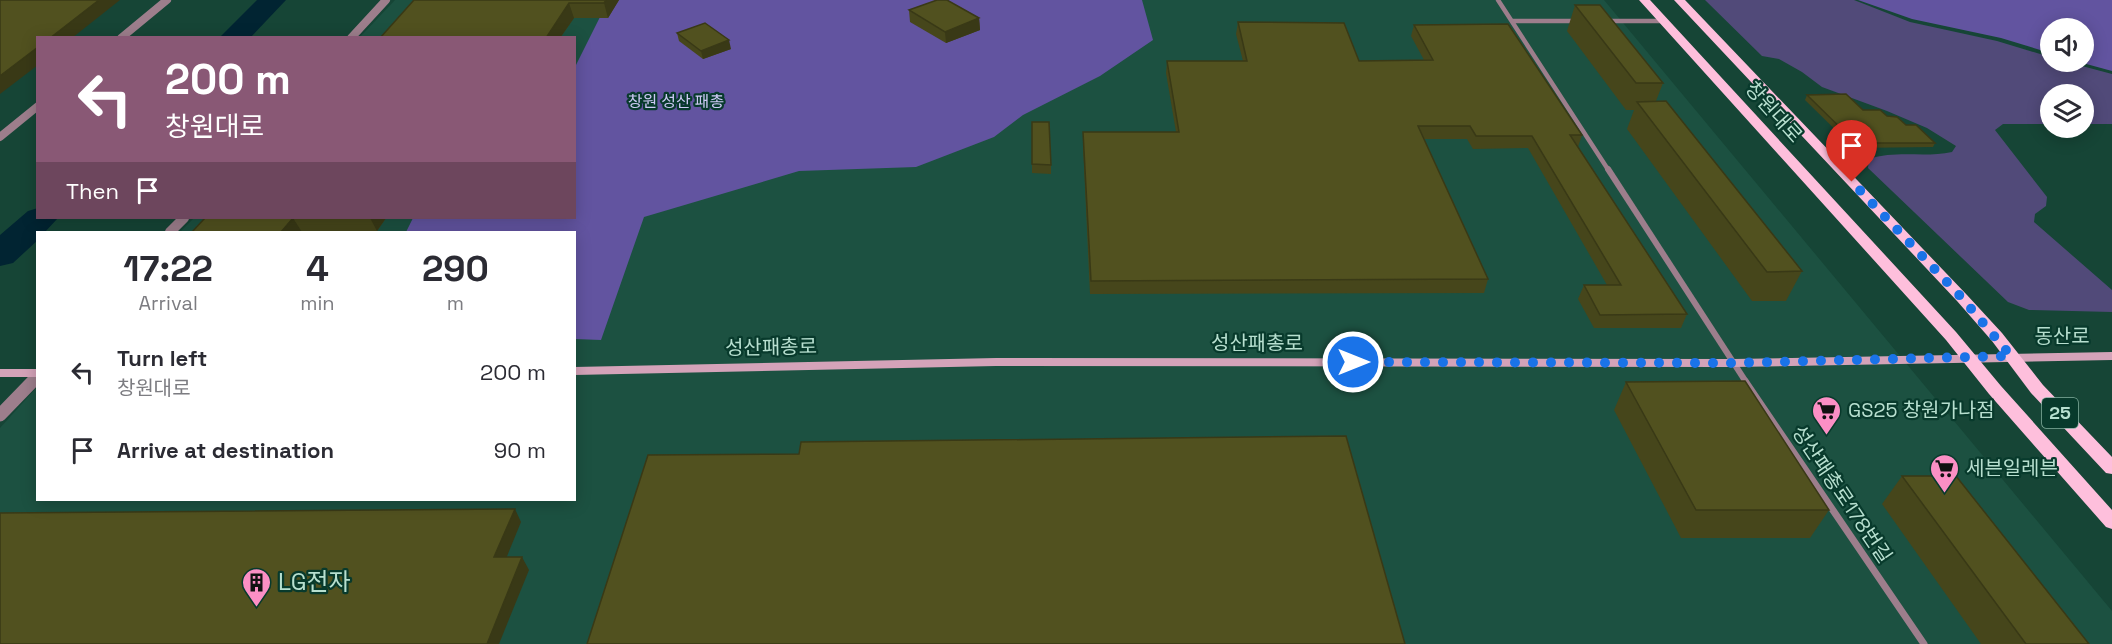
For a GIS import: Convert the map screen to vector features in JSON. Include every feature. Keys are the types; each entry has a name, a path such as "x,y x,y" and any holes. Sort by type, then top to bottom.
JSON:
{"main road":[{"name":"창원대로","path":"1644,0 1927,310 2112,522"},
{"name":"창원대로","path":"1679,0 1962,298 2037,389 2112,468"},
{"name":"동산로","path":"2011,356 2112,356"},
{"name":"성산패총로","path":"576,370 996,362 1733,363 2011,356"},
{"path":"0,374 36,374"}],"street":[{"path":"123,36 167,0"},
{"path":"353,36 386,0"},
{"name":"성산패총로178번길","path":"1498,0 1733,363 1924,644"},
{"path":"1513,21 1584,21"},
{"path":"1596,21 1663,21"},
{"path":"0,137 36,108"},
{"path":"171,231 183,219"},
{"path":"0,415 36,376"}],"shaded area":[{"path":"395,0 1604,0 2112,611 2112,644 0,644 0,428 36,388 36,501 576,501 576,231 181,231 193,219 576,219 576,36 361,36"},
{"path":"1705,0 1854,0 1910,22 1997,41 2040,54 2040,72 2094,72 2094,69 2112,74 2112,124 2094,124 2094,84 2040,84 2040,124 2003,124 1995,130 2047,197 2046,206 2035,214 2034,222 2112,290 2112,312 2029,310 2008,302 1868,168 1869,159 1879,156 1942,154 1952,152 1956,146 1927,128 1822,87 1779,59 1762,56"}],"green space":[{"name":"창원 성산 패총","path":"613,0 1142,0 1153,40 1100,76 1023,115 994,137 916,167 799,171 644,217 601,340 576,339 576,231 406,231 412,219 576,219 576,65 605,7"},
{"path":"1858,0 2112,0 2112,71 2094,66 2094,18 2040,18 2040,50 2001,38 1912,19"}],"building":[{"path":"0,0 99,0 53,36 36,36 36,49 0,76"},
{"path":"414,0 606,0 604,3 569,3 547,36 382,36"},
{"path":"937,0 947,0 979,18 945,32 909,10"},
{"path":"1575,5 1600,5 1663,83 1636,83"},
{"path":"1238,22 1344,23 1359,61 1433,60 1414,25 1508,24 1582,135 1570,135 1687,314 1600,315 1584,285 1621,285 1532,136 1476,136 1470,126 1418,126 1488,279 1091,281 1083,132 1179,132 1167,61 1247,61"},
{"path":"705,23 729,40 701,51 677,33"},
{"path":"1846,94 1863,110 1880,110 1887,116 1897,117 1906,125 1916,125 1935,143 1856,143 1807,95"},
{"path":"1666,101 1802,271 1767,272 1637,102"},
{"path":"1032,122 1049,122 1051,165 1032,164"},
{"path":"204,219 292,219 282,231 193,231"},
{"path":"1745,381 1829,510 1696,510 1626,382"},
{"path":"1346,436 1405,644 587,644 648,455 799,454 801,442"},
{"path":"1902,476 1956,476 2089,644 2026,644"},
{"name":"LG전자","path":"515,509 494,557 522,557 487,644 0,644 0,513"}],"waterway":[{"path":"235,36 273,0"},
{"path":"0,255 39,219"}],"place":[{"name":"GS25 창원가나점","path":"1827,436"},
{"name":"세븐일레븐","path":"1945,494"},
{"name":"LG전자","path":"257,608"}],"route":[{"path":"1353,362 1733,363 2011,356 1962,298 1852,182"}]}
